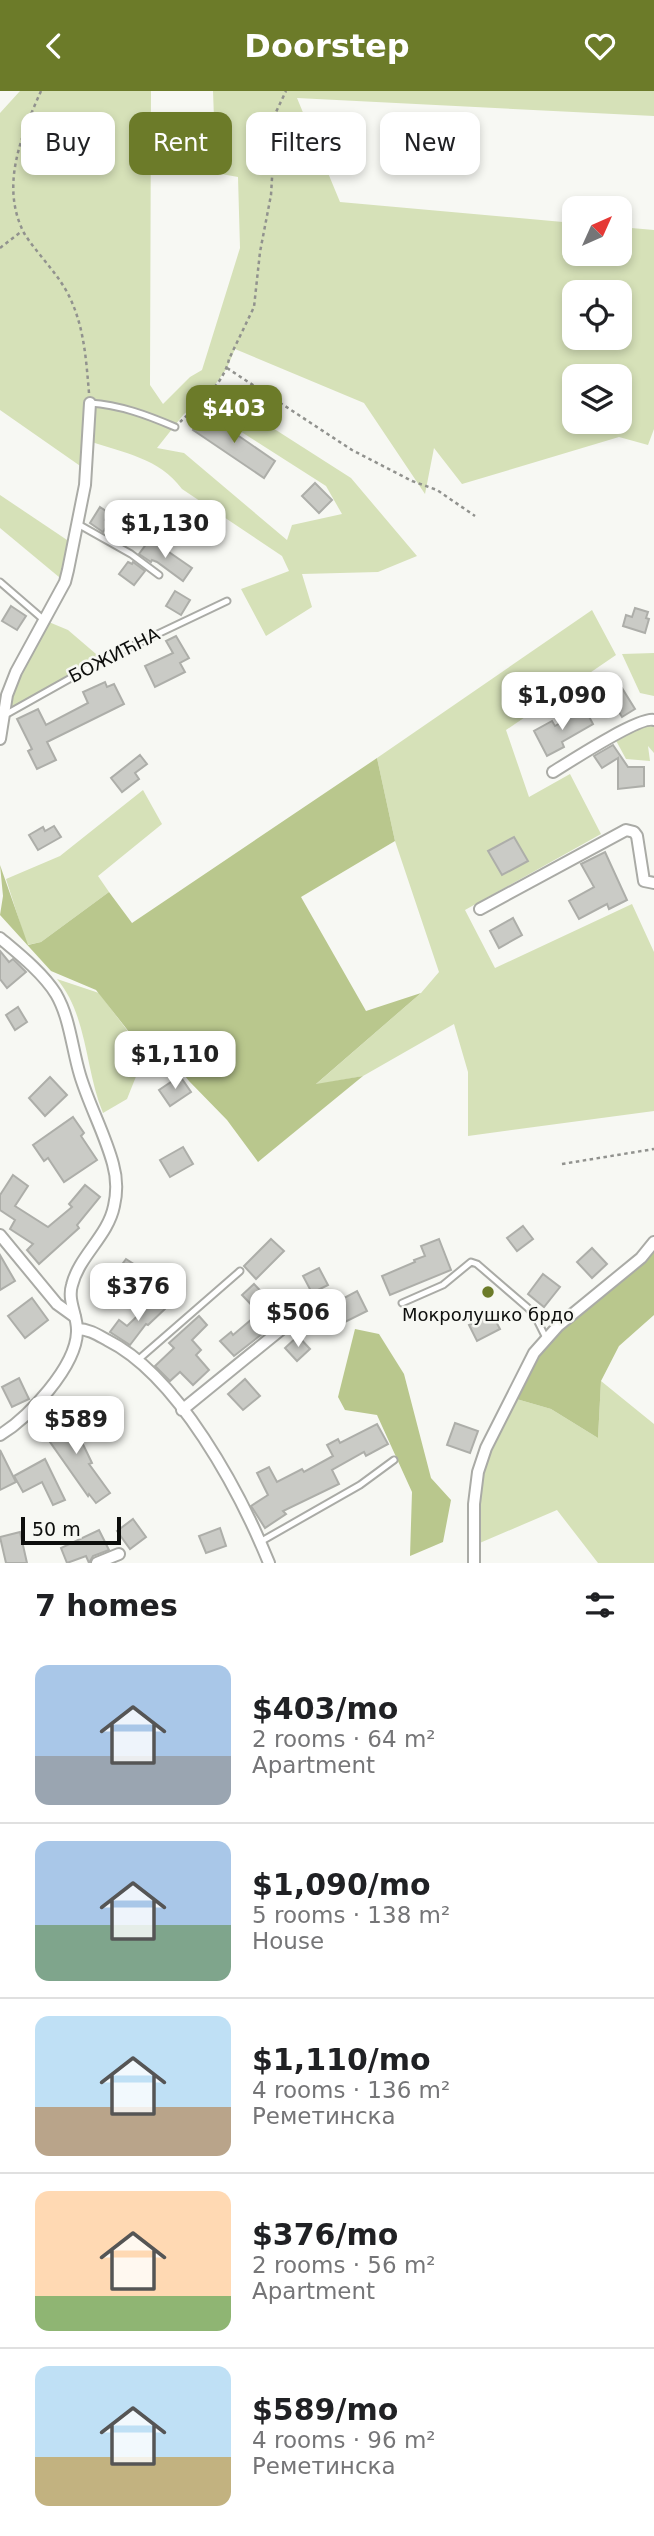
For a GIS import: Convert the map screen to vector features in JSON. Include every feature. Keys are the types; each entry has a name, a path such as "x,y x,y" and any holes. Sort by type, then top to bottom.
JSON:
{"street":[{"path":"0,739 7,695 16,672 65,582 85,485 90,403"},
{"path":"553,772 613,735 629,730 644,720 654,720"},
{"path":"480,909 626,831 634,832 637,836 643,881 654,883"},
{"path":"0,938 42,977 58,997 79,1074 113,1164 116,1182 111,1215 72,1284 72,1306 76,1323 72,1352 47,1394 23,1418 0,1435"},
{"path":"0,1235 50,1297 76,1323 139,1359 163,1384 207,1444 234,1488 269,1563"},
{"path":"474,1563 474,1504 478,1472 486,1448 534,1353 546,1338 641,1258 654,1242"},
{"path":"182,1409 321,1297"},
{"path":"97,1563 119,1554"}],"lane":[{"path":"90,403 109,404 145,413 175,426"},
{"path":"76,523 131,554 159,575"},
{"path":"0,582 44,620"},
{"name":"БОЖИЋНА","path":"5,715 103,660 227,601"},
{"path":"402,1303 443,1285 471,1262 477,1264 528,1308 546,1338"},
{"path":"139,1359 240,1271"},
{"path":"260,1542 360,1485 394,1460"}],"path":[{"path":"41,91 14,152 10,181 13,204 22,231 50,266 74,307 81,327 90,403"},
{"path":"175,426 205,398 227,368 254,307 260,252 271,195 276,112 286,91"},
{"path":"0,248 22,231"},
{"path":"227,368 352,450 412,481 437,490 475,516"},
{"path":"562,1164 654,1149"}],"green space":[{"path":"20,91 151,91 151,112 129,112 129,175 151,175 150,385 163,404 190,377 202,370 240,248 238,177 227,175 232,175 232,112 214,112 213,91 654,91 654,116 297,98 303,112 246,112 246,175 329,175 340,202 562,222 562,266 632,266 632,228 654,230 654,429 648,445 619,437 462,484 434,448 425,494 364,403 235,349 227,368 212,389 351,478 417,556 378,572 302,574 312,607 266,636 241,589 289,571 282,556 182,489 152,463 89,441 86,470 0,410 0,113","holes":["200,402 199,405 326,486 342,514 292,525 287,540 184,453 157,448 184,414"]},
{"path":"0,495 73,544 65,582 0,528"},
{"path":"592,610 616,655 506,730 529,797 570,774 601,834 465,910 495,968 632,904 654,952 654,1111 468,1136 468,1072 454,1024 363,1076 315,1085 421,993 439,972 395,841 377,758"},
{"path":"44,620 68,630 103,660 5,715 7,695"},
{"path":"654,653 654,696 640,693 622,654"},
{"path":"654,721 654,753 648,746 650,761 626,759 613,735"},
{"path":"377,758 395,841 301,897 366,1011 421,993 316,1084 363,1076 258,1162 227,1120 173,1061 148,1056 96,990 51,971 0,915 3,896 0,865 28,945 41,942 109,892 132,923"},
{"path":"143,790 162,824 98,876 109,892 41,942 27,945 6,879 60,856"},
{"path":"57,979 99,993 145,1054 127,1099 103,1113 75,1009"},
{"path":"654,1250 654,1315 619,1346 601,1381 598,1438 551,1409 513,1398 541,1336 579,1302"},
{"path":"355,1329 379,1334 404,1374 431,1478 451,1500 443,1542 410,1556 412,1492 377,1415 345,1410 338,1397"},
{"path":"601,1381 654,1424 654,1563 598,1563 557,1510 475,1545 479,1477 513,1398 551,1409 598,1438"}],"building":[{"path":"204,412 275,461 264,478 193,430"},
{"path":"315,483 332,500 319,513 302,496"},
{"path":"100,507 109,513 105,520 109,523 103,532 90,523"},
{"path":"150,539 192,568 183,581 157,562 151,562 139,554"},
{"path":"128,562 133,562 145,571 134,585 119,574"},
{"path":"175,591 190,600 181,615 166,606"},
{"path":"11,606 26,616 17,630 2,621"},
{"path":"635,608 648,612 645,633 623,626 626,615 632,617"},
{"path":"176,636 189,658 180,663 185,672 155,687 145,666 173,653 166,641"},
{"path":"105,682 107,687 114,684 124,704 47,742 56,760 37,769 28,751 32,749 17,719 38,709 46,725 88,703 83,692"},
{"path":"622,688 635,709 622,717 609,696"},
{"path":"585,709 593,724 562,742 564,747 547,756 534,731 552,721 555,726"},
{"path":"613,745 628,767 644,767 644,786 618,789 618,758 602,768 594,756"},
{"path":"140,755 147,764 135,773 139,779 122,792 111,778"},
{"path":"54,826 61,837 38,850 29,835 43,827 45,831"},
{"path":"514,837 528,861 502,875 488,851"},
{"path":"605,852 627,900 609,909 607,904 579,919 569,901 594,887 581,864"},
{"path":"513,918 522,935 499,948 490,931"},
{"path":"0,951 9,962 13,959 26,972 7,988 0,979"},
{"path":"18,1007 27,1022 15,1030 6,1015"},
{"path":"180,1076 191,1092 170,1106 159,1090"},
{"path":"50,1077 67,1095 45,1116 29,1098"},
{"path":"73,1117 84,1133 81,1136 97,1160 64,1182 48,1158 44,1161 33,1145"},
{"path":"183,1147 193,1164 170,1177 160,1160"},
{"path":"13,1175 28,1186 15,1206 48,1227 72,1207 69,1204 85,1185 100,1197 77,1225 79,1228 39,1264 27,1250 33,1244 10,1229 15,1220 0,1210 0,1195"},
{"path":"523,1226 533,1239 517,1251 507,1238"},
{"path":"271,1239 284,1251 256,1279 244,1266"},
{"path":"439,1239 451,1270 390,1295 382,1276 425,1256 421,1246"},
{"path":"592,1248 607,1264 592,1278 577,1262"},
{"path":"0,1255 15,1281 0,1290"},
{"path":"126,1259 140,1268 124,1291 116,1285 121,1278 115,1274"},
{"path":"319,1268 328,1285 312,1293 303,1276"},
{"path":"543,1274 560,1287 544,1307 528,1294"},
{"path":"254,1284 272,1303 296,1291 302,1302 274,1320 276,1323 234,1356 220,1341 231,1332 233,1335 259,1313 242,1295"},
{"path":"357,1291 367,1311 341,1324 331,1305"},
{"path":"32,1298 48,1320 25,1338 8,1316"},
{"path":"156,1298 166,1308 146,1324 130,1345 110,1332 119,1320 127,1326"},
{"path":"492,1314 500,1329 477,1341 469,1325"},
{"path":"199,1316 207,1325 192,1340 201,1350 196,1355 209,1370 193,1385 180,1372 170,1381 155,1366 174,1348 169,1343"},
{"path":"298,1336 310,1349 297,1361 285,1348"},
{"path":"19,1378 29,1399 12,1407 2,1387"},
{"path":"245,1379 260,1396 243,1410 228,1394"},
{"path":"70,1413 92,1463 89,1464 110,1493 96,1503 89,1494 88,1496 43,1432 51,1428 49,1425"},
{"path":"455,1423 478,1431 470,1453 447,1445"},
{"path":"377,1424 388,1444 366,1456 364,1452 332,1470 339,1484 283,1511 286,1514 265,1528 251,1506 268,1495 257,1473 269,1467 277,1482 302,1469 304,1472 333,1456 327,1445 338,1439 340,1443"},
{"path":"0,1450 16,1482 0,1490"},
{"path":"45,1459 65,1500 53,1505 42,1482 23,1492 14,1476"},
{"path":"133,1519 146,1537 130,1549 117,1531"},
{"path":"220,1528 226,1546 206,1553 199,1536"},
{"path":"99,1530 109,1550 93,1556 89,1563 86,1556 67,1563 61,1548"},
{"path":"20,1532 27,1563 6,1563 0,1537"}],"place":[{"name":"Мокролушко брдо","path":"488,1292"}]}
